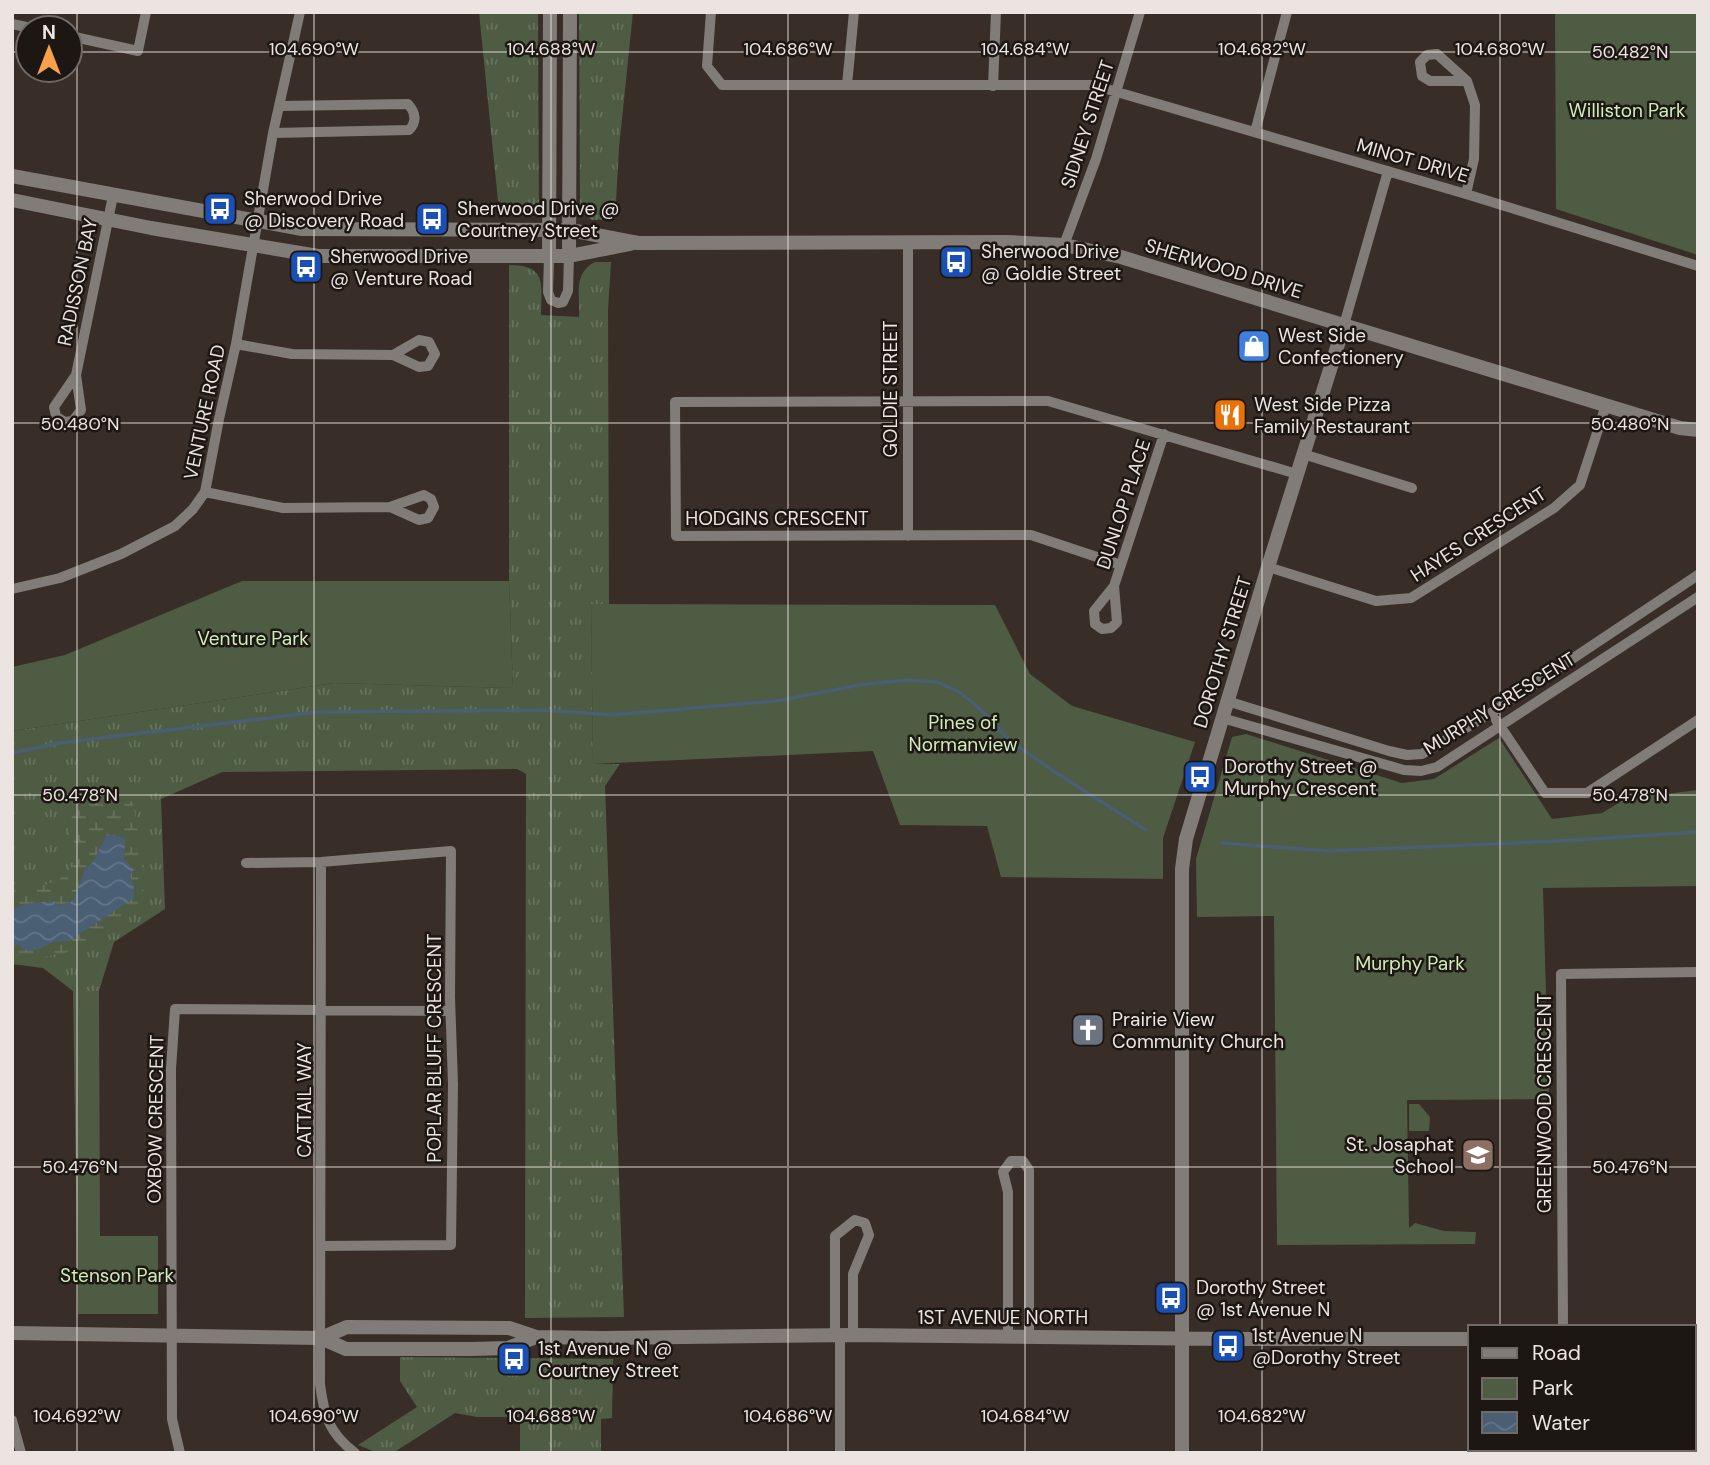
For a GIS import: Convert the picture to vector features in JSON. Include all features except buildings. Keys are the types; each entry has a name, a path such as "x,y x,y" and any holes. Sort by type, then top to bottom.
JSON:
{"street":[{"path":"84,39 138,51 146,12"},
{"name":"VENTURE ROAD","path":"12,589 60,578 121,554 174,526 193,509 205,492 236,344 273,133 300,12"},
{"path":"550,12 548,292 551,300 558,303 564,302 568,291 570,12"},
{"name":"MINOT DRIVE","path":"711,12 707,66 722,85 1093,85 1466,194 1698,266"},
{"path":"847,85 854,12"},
{"path":"993,86 996,12"},
{"name":"SIDNEY STREET","path":"1064,245 1096,159 1140,12"},
{"path":"1255,132 1287,12"},
{"path":"1466,194 1474,159 1475,119 1475,105 1467,82"},
{"path":"273,133 409,130 415,118 414,111 408,104 280,106"},
{"name":"DOROTHY STREET","path":"1182,1453 1183,857 1191,819 1344,325 1388,171"},
{"name":"SHERWOOD DRIVE","path":"12,176 302,229 570,230 638,243"},
{"name":"RADISSON BAY","path":"76,376 113,196"},
{"name":"SHERWOOD DRIVE","path":"12,200 108,220 318,256 569,256 638,243 1006,242 1064,245 1121,257 1680,428 1698,430"},
{"name":"GOLDIE STREET","path":"908,243 908,536"},
{"path":"236,344 292,354 393,355"},
{"path":"907,400 1048,401 1297,474"},
{"name":"HODGINS CRESCENT","path":"907,400 675,402 676,536 908,536"},
{"name":"HAYES CRESCENT","path":"1268,567 1376,601 1411,598 1555,508 1580,485 1606,405"},
{"name":"DUNLOP PLACE","path":"1114,586 1164,434"},
{"path":"1303,454 1412,488"},
{"path":"205,492 283,508 390,507"},
{"path":"908,536 1031,535 1121,565"},
{"name":"MURPHY CRESCENT","path":"1227,701 1407,755 1422,754 1491,713 1698,575"},
{"name":"MURPHY CRESCENT","path":"1222,718 1404,770 1421,771 1437,767 1698,597"},
{"path":"1491,713 1545,793 1587,793 1698,720"},
{"name":"POPLAR BLUFF CRESCENT","path":"321,862 451,851 450,1011 453,1084 451,1245 321,1246"},
{"path":"246,863 321,862"},
{"name":"CATTAIL WAY","path":"321,862 320,1384 323,1410 338,1440 355,1453"},
{"name":"GREENWOOD CRESCENT","path":"1563,1325 1561,974 1698,972"},
{"name":"OXBOW CRESCENT","path":"171,1334 171,1082 175,1009 321,1011"},
{"path":"321,1011 450,1011"},
{"path":"1008,1336 1008,1192 1003,1172 1011,1161 1023,1161 1029,1170 1029,1336"},
{"path":"839,1453 843,1336 835,1236 855,1220 865,1223 869,1235 853,1274 843,1336"},
{"path":"321,1338 347,1327 509,1328 536,1337"},
{"path":"12,1333 321,1338 346,1349 508,1348 536,1337"},
{"path":"171,1334 172,1419 180,1453"},
{"name":"1ST AVENUE NORTH","path":"536,1337 1468,1339"},
{"path":"12,1420 22,1453"}],"green space":[{"path":"479,12 538,12 539,208 532,215 498,201"},
{"path":"579,12 633,12 619,148 615,219 592,220 580,212"},
{"name":"Williston Park","path":"1555,12 1698,12 1698,255 1556,209"},
{"path":"595,262 611,262 608,310 609,604 591,605 593,764 620,764 605,786 624,1317 525,1318 526,774 517,769 222,772 161,799 165,909 114,942 99,991 73,991 43,968 12,964 12,731 334,683 513,688 509,581 509,265 530,269 540,279 541,315 579,317 581,278 583,272"},
{"name":"Venture Park","path":"242,581 509,581 513,688 334,683 12,731 12,667 65,655"},
{"name":"Pines of Normanview","path":"591,604 995,605 1030,674 1072,706 1195,742 1163,838 1163,879 1001,877 987,826 900,825 873,751 593,764"},
{"name":"Murphy Park","path":"1246,734 1402,783 1434,779 1499,738 1552,819 1602,813 1625,799 1698,790 1698,886 1543,888 1549,1099 1407,1100 1409,1228 1415,1223 1444,1231 1476,1232 1475,1244 1277,1245 1274,916 1197,917 1196,859 1232,737"},
{"path":"92,796 115,796 133,802 146,877 141,902 73,951 45,957 12,957 12,946 41,948 53,942 69,941 134,888 124,859 125,838 85,869 73,901 58,906 54,901 31,903 12,909 12,885 46,884 66,875 75,856 74,843 61,818 69,806"},
{"name":"Stenson Park","path":"73,991 99,991 100,1236 158,1236 158,1314 78,1314"},
{"path":"1409,1104 1419,1104 1430,1117 1429,1131 1409,1131"},
{"path":"400,1357 613,1359 612,1418 601,1419 601,1453 520,1453 520,1417 477,1417 455,1413 393,1453 378,1453 358,1445 417,1407 400,1381"}],"water":[{"path":"107,834 125,838 124,859 134,870 130,876 134,898 69,941 53,942 28,951 18,945 12,946 12,909 31,903 54,901 58,906 73,901 85,869 93,862"}],"waterway":[{"path":"12,753 59,743 318,712 544,710 611,715 776,701 860,685 907,680 937,682 959,692 978,707 1010,741 1146,830"},
{"path":"1222,843 1329,851 1698,832"}],"place":[{"name":"Sherwood Drive @ Discovery Road","path":"220,209"},
{"name":"Sherwood Drive @ Courtney Street","path":"432,219"},
{"name":"Sherwood Drive @ Goldie Street","path":"956,262"},
{"name":"Sherwood Drive @ Venture Road","path":"306,267"},
{"name":"West Side Confectionery","path":"1254,346"},
{"name":"West Side Pizza Family Restaurant","path":"1230,415"},
{"name":"Dorothy Street @ Murphy Crescent","path":"1200,777"},
{"name":"Prairie View Community Church","path":"1088,1030"},
{"name":"St. Josaphat School","path":"1478,1155"},
{"name":"Dorothy Street @ 1st Avenue N","path":"1171,1298"},
{"name":"1st Avenue N @Dorothy Street","path":"1228,1346"},
{"name":"1st Avenue N @ Courtney Street","path":"514,1359"}]}
